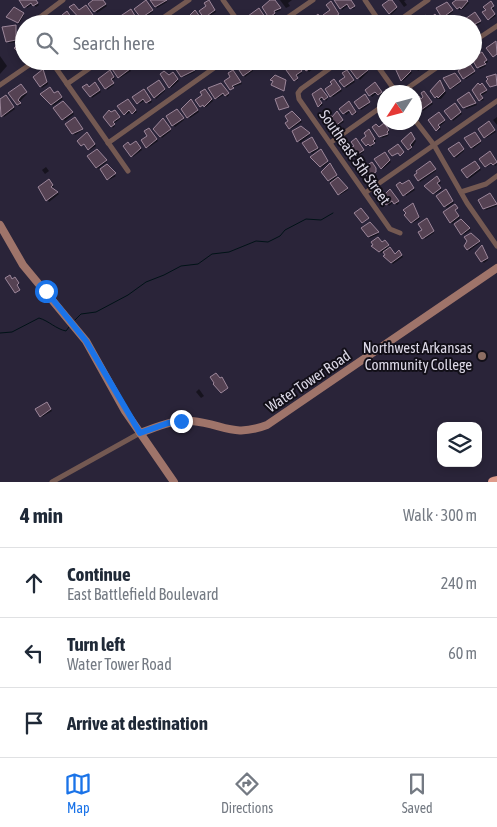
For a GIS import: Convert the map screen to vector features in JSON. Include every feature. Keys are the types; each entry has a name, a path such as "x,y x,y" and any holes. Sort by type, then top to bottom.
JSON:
{"highway":[{"path":"493,482 497,481"}],"street":[{"path":"43,15 63,0"},
{"path":"167,15 188,0"},
{"path":"223,0 234,15"},
{"path":"291,15 313,0"},
{"path":"365,0 375,15"},
{"path":"407,15 428,0"},
{"path":"482,36 497,26"},
{"path":"0,86 22,70"},
{"path":"57,70 128,171"},
{"path":"67,84 87,70"},
{"path":"108,143 211,70"},
{"name":"Southeast 5th Street","path":"327,70 301,89 298,93 299,99 390,229 400,233"},
{"path":"380,70 391,85"},
{"path":"412,85 433,70"},
{"path":"365,193 497,101"},
{"path":"330,143 377,110"},
{"path":"422,130 496,244"},
{"path":"461,192 486,184 497,176"},
{"path":"0,225 23,264 86,341 140,433 172,479"},
{"name":"Water Tower Road","path":"140,433 168,423 181,421 192,421 231,431 251,431 267,425 497,268"},
{"path":"52,482 140,433"}],"building":[{"path":"19,0 36,0 38,3 33,6 31,3 24,8"},
{"path":"93,0 103,0 106,4 94,12 88,4"},
{"path":"146,0 153,10 146,15 139,15 134,9"},
{"path":"150,0 167,0 155,7"},
{"path":"209,0 215,10 208,15 202,15 199,11 206,6 204,3"},
{"path":"270,0 275,0 281,8 274,11 275,13 273,15 267,15 262,7"},
{"path":"334,0 351,0 355,6 350,9 347,4 340,9"},
{"path":"392,0 397,7 389,14 382,5"},
{"path":"456,0 468,1 461,9 460,7 457,9 452,3"},
{"path":"331,1 339,14 323,15 330,10 326,5"},
{"path":"491,1 494,6 491,8 495,14 488,20 482,12 486,10 483,7"},
{"path":"447,2 453,10 446,15 440,15 436,8"},
{"path":"74,4 79,10 86,5 93,15 76,15 69,7"},
{"path":"14,7 24,13 23,15 15,15 15,22 6,17"},
{"path":"259,8 264,15 249,15"},
{"path":"131,9 134,15 122,15"},
{"path":"195,10 199,15 190,15"},
{"path":"15,25 15,40 6,42 2,27"},
{"path":"496,41 497,54 493,57 486,48"},
{"path":"482,52 487,60 484,62 486,64 482,66"},
{"path":"43,70 47,82 40,87 33,77"},
{"path":"110,70 114,77 111,79 114,83 105,89 98,79"},
{"path":"113,70 129,70 118,78"},
{"path":"176,70 195,70 181,77"},
{"path":"233,70 241,82 232,86 234,88 230,90 224,81 230,77 228,73"},
{"path":"239,70 252,70 243,76"},
{"path":"286,70 302,71 296,75 298,78 294,81"},
{"path":"347,70 354,80 344,87 339,81 345,77 342,73"},
{"path":"350,70 368,70 357,79"},
{"path":"396,70 410,70 411,71 401,81"},
{"path":"474,70 475,71 463,79 458,71"},
{"path":"164,71 169,75 173,72 178,79 169,88 160,74"},
{"path":"455,73 461,81 450,89 443,78"},
{"path":"496,74 497,85 490,87 486,77"},
{"path":"275,75 286,80 284,91 271,85 273,81 270,80"},
{"path":"334,79 341,89 330,97 325,89 332,84 330,82"},
{"path":"159,80 165,89 154,98 147,88"},
{"path":"440,80 445,91 438,98 437,96 435,98 430,91"},
{"path":"95,82 100,90 90,97 82,87 87,84 89,87"},
{"path":"375,82 377,85 377,94 375,92 369,96 365,90"},
{"path":"221,83 229,93 225,96 223,93 215,99 208,88"},
{"path":"478,83 480,85 482,83 487,90 480,94 483,98 479,101 472,90"},
{"path":"21,84 27,92 21,96 18,100 21,103 17,105 8,93"},
{"path":"50,87 54,93 58,91 62,97 51,105 40,94"},
{"path":"321,88 328,97 324,100 322,97 319,99 322,103 318,107 312,94"},
{"path":"144,89 151,100 146,103 143,99 137,104 132,97"},
{"path":"205,89 212,99 204,107 203,105 200,107 195,100 202,95 200,92"},
{"path":"424,91 432,102 422,109 423,97 422,92"},
{"path":"469,92 476,103 463,108 457,100"},
{"path":"365,94 370,102 359,109 354,102"},
{"path":"6,95 14,107 1,117 0,99"},
{"path":"283,96 289,107 279,110 275,99"},
{"path":"128,99 136,110 132,114 129,110 124,115 117,106"},
{"path":"191,99 198,110 187,118 181,109"},
{"path":"63,101 73,112 62,120 53,108"},
{"path":"349,101 356,112 352,115 349,110 343,114 339,109"},
{"path":"455,103 461,112 451,120 444,111"},
{"path":"177,109 184,118 172,126 166,116"},
{"path":"109,110 111,112 115,110 120,117 113,122 115,124 111,127 103,117"},
{"path":"292,111 301,120 289,129 285,123 288,121 285,116"},
{"path":"337,111 343,120 334,127 324,116 329,113 332,117"},
{"path":"439,112 445,120 438,125 440,127 436,131 428,120"},
{"path":"75,117 83,129 72,134 65,124"},
{"path":"163,118 171,129 160,137 153,129"},
{"path":"489,121 495,130 484,138 478,129"},
{"path":"376,124 377,130 389,130 388,134 379,137 372,127"},
{"path":"301,126 310,133 297,142 292,131"},
{"path":"149,128 157,139 146,148 141,140 147,136 144,131"},
{"path":"369,129 375,139 373,141 375,143 366,146 361,140 366,136 364,133"},
{"path":"87,132 95,144 88,150 84,144 81,146 77,141"},
{"path":"411,132 415,139 410,145 412,147 408,150 401,141"},
{"path":"475,132 481,141 471,148 464,138"},
{"path":"312,137 318,148 309,153 302,143"},
{"path":"356,138 364,150 353,157 348,150 354,146 351,142"},
{"path":"136,141 141,148 131,157 123,146 128,142 130,145"},
{"path":"459,142 464,149 454,157 448,149"},
{"path":"398,144 404,152 400,156 398,153 392,156 388,151"},
{"path":"97,149 107,160 96,168 87,156"},
{"path":"321,149 328,161 320,167 310,157"},
{"path":"490,151 497,162 485,167 479,159"},
{"path":"385,152 390,160 381,169 374,159"},
{"path":"430,161 436,169 418,181 414,175 417,173 416,171"},
{"path":"475,161 480,168 467,178 461,170"},
{"path":"372,162 376,172 368,177 361,169"},
{"path":"330,163 337,175 328,181 321,172"},
{"path":"107,164 116,173 107,180 100,169"},
{"path":"437,176 440,181 437,183 441,188 433,194 424,186"},
{"path":"338,177 348,188 338,195 330,183"},
{"path":"49,179 53,185 51,187 58,192 46,201 38,187"},
{"path":"409,180 414,188 403,196 396,185"},
{"path":"390,189 399,201 394,204 392,201 386,205 381,198"},
{"path":"446,189 453,201 444,207 436,196"},
{"path":"490,193 497,204 483,209 478,200"},
{"path":"413,203 419,217 411,223 404,215 406,213 403,210"},
{"path":"455,204 458,208 455,210 459,216 450,223 443,212"},
{"path":"361,208 369,218 362,223 354,213"},
{"path":"427,218 434,231 422,239 418,232 422,230 418,224"},
{"path":"461,219 470,228 461,235 454,224"},
{"path":"370,222 379,232 368,237 361,228"},
{"path":"471,233 480,241 467,250 464,246 467,241 464,237"},
{"path":"378,237 382,242 385,240 389,245 379,252 371,246 373,245 371,242"},
{"path":"482,245 488,258 481,262 475,253"},
{"path":"390,247 395,254 399,250 402,255 391,263 383,256 385,255 383,252"},
{"path":"10,275 12,279 15,277 19,283 17,285 20,290 15,293 5,278"},
{"path":"216,373 220,378 222,377 228,388 221,393 210,377"},
{"path":"47,402 51,409 40,417 35,409"}],"waterway":[{"path":"75,320 81,314 96,312 128,295 146,282 181,266 198,264 212,254 229,252 256,241 268,242 306,219 321,220 333,213"},
{"path":"0,333 12,332 39,318 62,330 66,331 69,327"}],"place":[{"name":"Northwest Arkansas Community College","path":"482,356"}],"route":[{"path":"46,291 86,341 125,411 140,433 168,423 181,421"}]}
